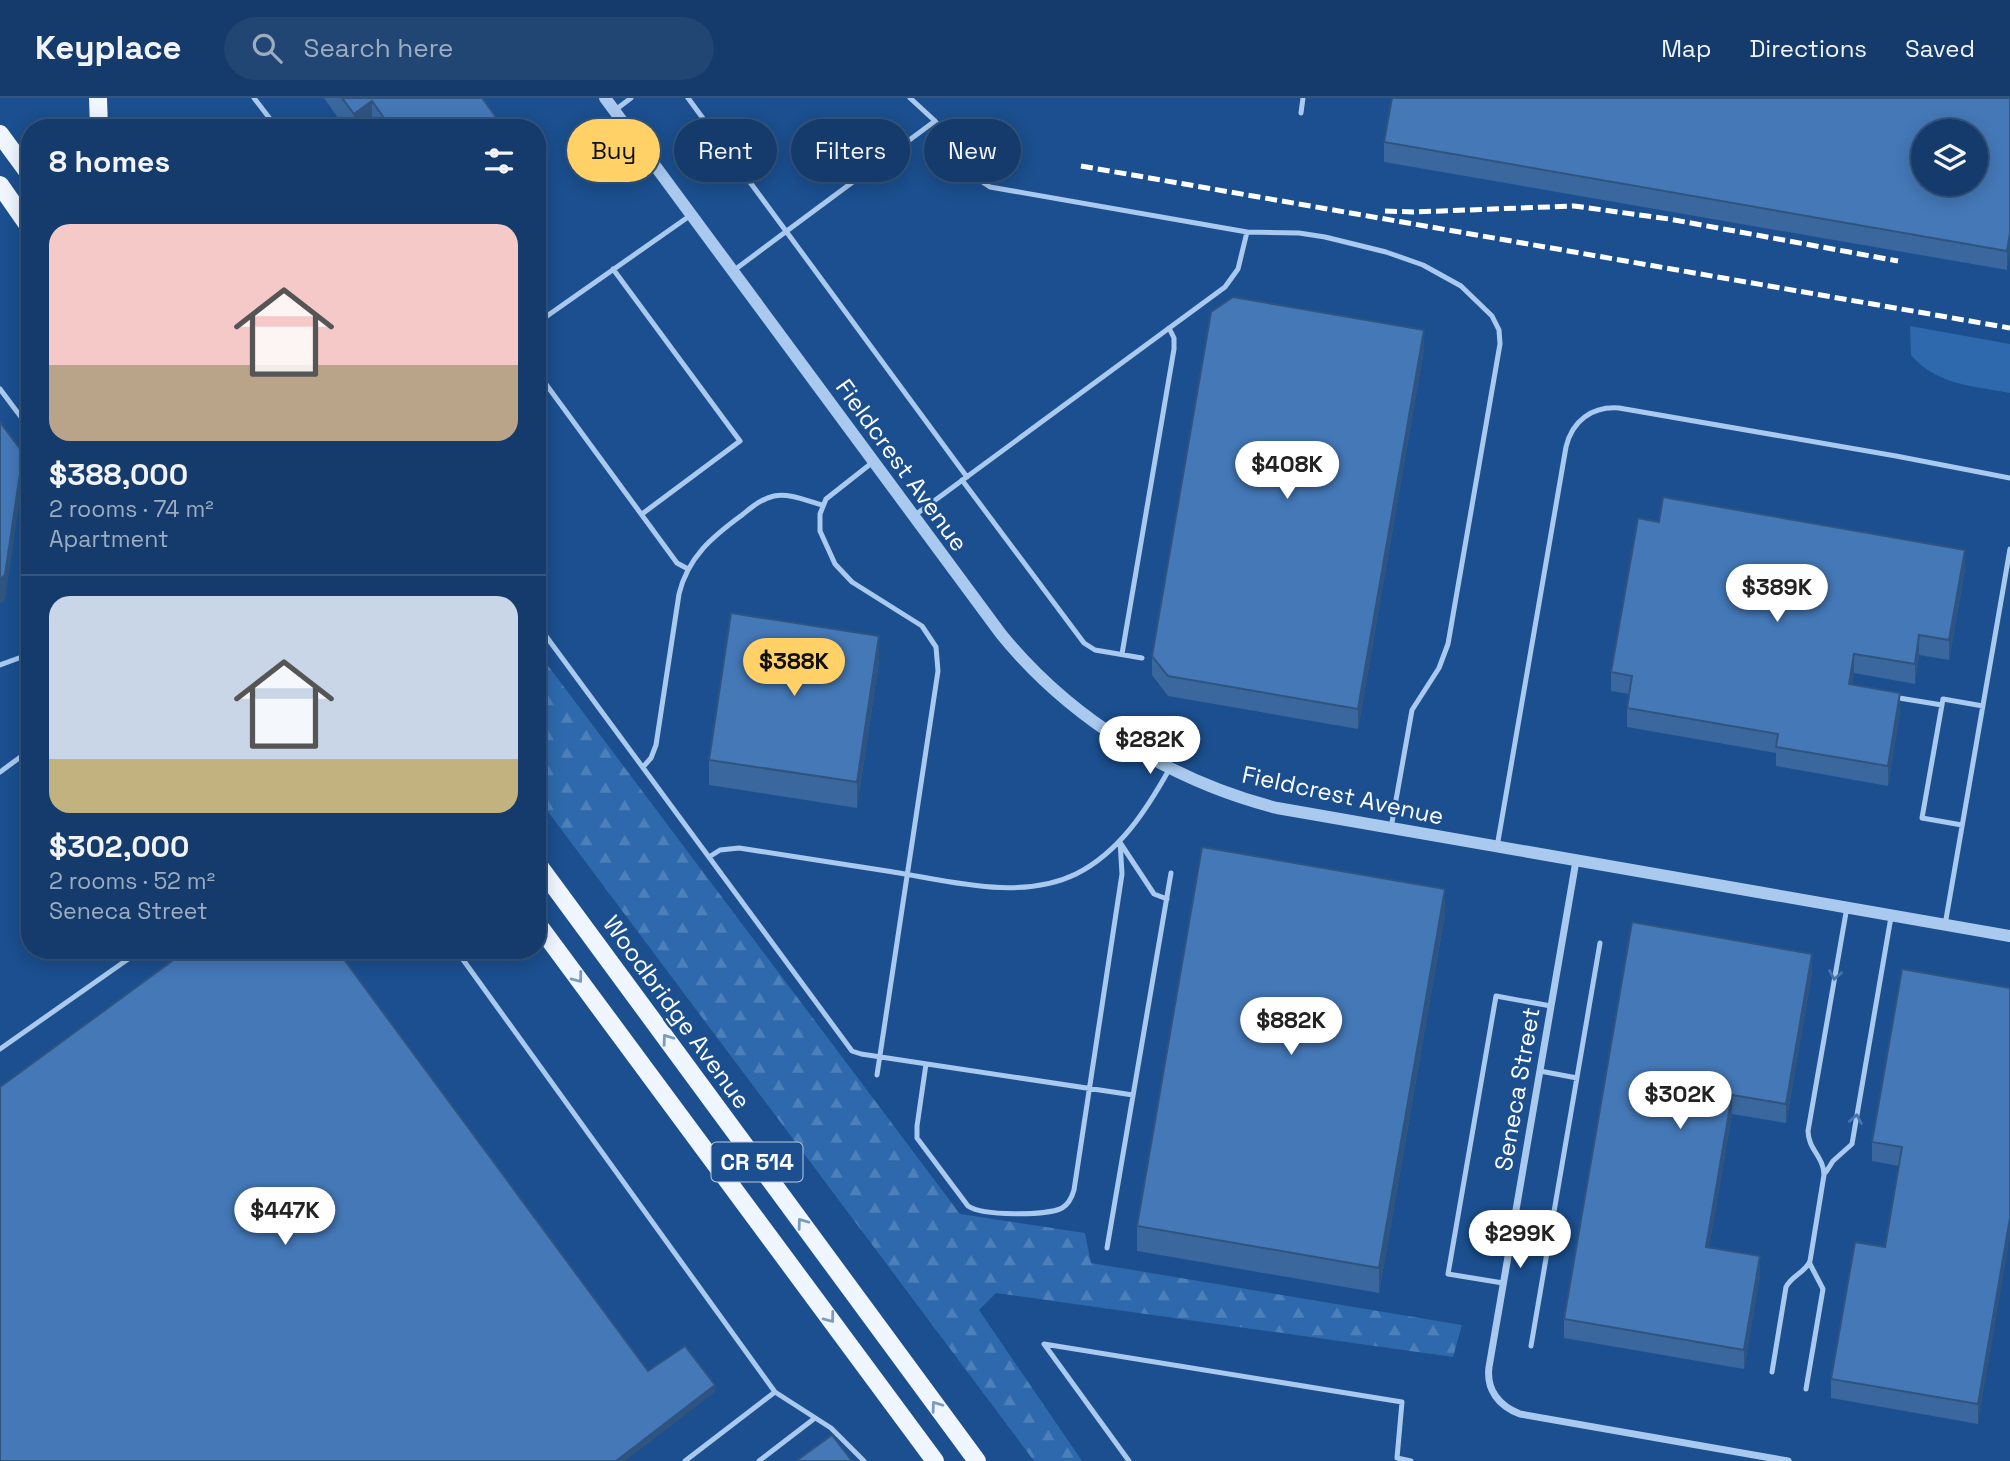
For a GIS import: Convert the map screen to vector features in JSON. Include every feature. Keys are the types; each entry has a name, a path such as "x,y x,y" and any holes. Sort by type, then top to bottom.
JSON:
{"main road":[{"path":"98,98 99,119"},
{"path":"0,134 21,163"},
{"path":"0,185 21,216"},
{"path":"0,192 21,218"},
{"name":"Woodbridge Avenue","path":"546,875 977,1461"},
{"name":"CR 514","path":"546,935 935,1461"}],"street":[{"name":"Fieldcrest Avenue","path":"605,98 993,624 1027,663 1091,719 1119,738 1212,787 1262,804 2010,936"},
{"name":"Seneca Street","path":"1576,861 1488,1375 1495,1397 1511,1411 1788,1461"}],"lane":[{"path":"254,98 270,119"},
{"path":"614,111 631,98"},
{"path":"688,98 1079,638 1094,650 1142,658"},
{"path":"910,98 933,119"},
{"path":"1301,113 1303,98"},
{"path":"733,271 924,129"},
{"path":"982,182 990,187 1247,232 1325,237 1386,252 1415,261 1461,286 1492,316 1499,330 1500,344 1448,644 1443,660 1415,702 1410,716 1391,828"},
{"path":"546,317 691,215"},
{"path":"914,516 1225,287 1235,276 1247,232"},
{"path":"613,269 740,441 642,514"},
{"path":"1122,654 1174,349 1174,338 1169,328"},
{"path":"0,389 21,417"},
{"path":"546,390 677,563 688,569"},
{"path":"1497,847 1566,447 1572,430 1582,418 1595,410 1619,408 2010,478"},
{"path":"873,462 830,494 822,505 820,531 835,564 862,589 922,626 938,655 938,678 877,1075"},
{"path":"643,767 651,758 658,739 680,594 688,569 709,540 760,501 780,496 822,505"},
{"path":"1945,925 2010,549"},
{"path":"546,636 856,1053 1133,1096"},
{"path":"0,665 21,657"},
{"path":"1888,696 1942,705"},
{"path":"1962,825 1922,818 1943,699 1983,706"},
{"path":"0,772 21,757"},
{"path":"709,857 720,850 739,848 993,887 1062,880 1084,870 1119,841 1149,804 1170,767"},
{"path":"1119,841 1151,891 1158,897 1167,899"},
{"path":"926,1064 917,1139 963,1202 981,1212 1051,1211 1064,1207 1069,1202 1074,1190 1122,874 1119,841"},
{"path":"1107,1248 1171,873"},
{"path":"1806,1389 1822,1293 1821,1284 1811,1269 1810,1261 1824,1175 1823,1163 1808,1140 1808,1131 1847,907"},
{"path":"1824,1175 1833,1161 1852,1144 1891,915"},
{"path":"1531,1346 1600,943"},
{"path":"0,1049 128,959"},
{"path":"462,959 775,1392 831,1428 864,1461"},
{"path":"1503,1283 1448,1274 1496,996 1551,1006"},
{"path":"1540,1072 1577,1078"},
{"path":"1514,1220 1552,1226"},
{"path":"1772,1372 1786,1287 1810,1261"},
{"path":"1129,1461 1044,1344 1402,1402 1397,1458 1411,1461"},
{"path":"685,1461 775,1392"},
{"path":"759,1461 816,1418"}],"green space":[{"path":"1910,326 2010,344 2010,393 1956,383 1932,373 1911,355"},
{"path":"546,663 960,1214 1085,1233 1091,1263 1462,1325 1453,1357 996,1293 979,1310 1082,1461 1034,1461 546,809"}],"building":[{"path":"342,98 482,98 496,117 385,119 372,101 354,114"},
{"path":"1392,98 2010,98 2010,233 2007,251 1384,142"},
{"path":"1233,297 1424,330 1358,709 1168,676 1152,656 1211,312"},
{"path":"0,422 21,450 21,467 5,575 0,579"},
{"path":"1663,497 1965,550 1949,640 1919,635 1915,664 1854,654 1849,684 1900,693 1888,766 1776,747 1778,734 1627,708 1632,676 1611,672 1638,518 1659,522"},
{"path":"731,613 879,636 857,782 709,760"},
{"path":"1202,847 1445,889 1379,1268 1137,1226"},
{"path":"1632,922 1812,954 1786,1104 1732,1095 1706,1247 1760,1256 1744,1350 1564,1319"},
{"path":"175,959 344,959 648,1371 685,1346 715,1385 616,1461 0,1461 0,1087"},
{"path":"1902,969 2010,988 2010,1218 1978,1404 1831,1379 1855,1242 1885,1247 1902,1147 1872,1142"},
{"path":"832,1435 852,1461 796,1461"}],"railway":[{"path":"1081,166 2010,328"},
{"path":"1385,211 1574,206 1669,219 1898,261"}]}
